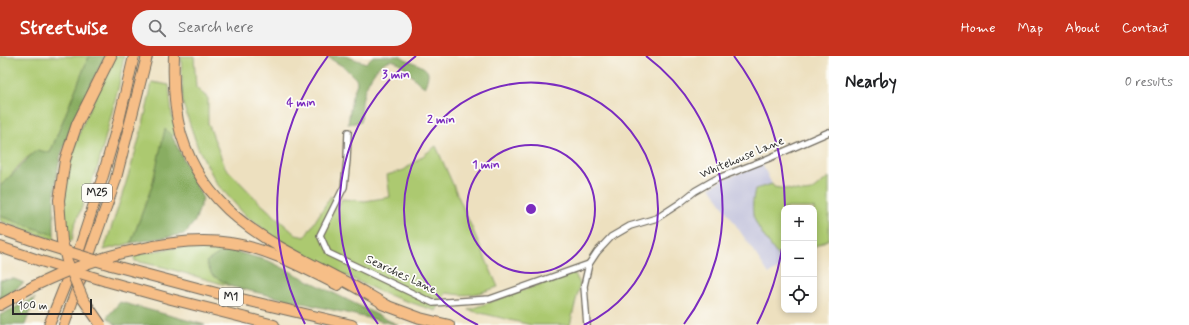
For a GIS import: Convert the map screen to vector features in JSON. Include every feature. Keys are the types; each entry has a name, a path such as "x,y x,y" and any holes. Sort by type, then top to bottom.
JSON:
{"highway":[{"path":"101,325 83,299 67,261 62,241 59,200 65,160 77,124 111,56"},
{"name":"M25","path":"48,325 79,250 102,179 119,120 134,56"},
{"name":"M25","path":"64,325 115,182 147,56"},
{"path":"174,56 173,87 177,118 182,135 191,159 204,182 221,204 240,221 282,249 342,279 388,306"},
{"name":"M1","path":"0,229 112,265 220,294 352,325"},
{"path":"0,305 34,286 74,268 105,257 165,245 198,242 229,243 247,246 296,264 342,287 388,306 420,318 449,325"},
{"name":"M1","path":"0,247 106,281 274,325"}],"street":[{"name":"Searches Lane","path":"348,132 344,187 320,235 328,253 434,303 490,299 589,264"},
{"name":"Whitehouse Lane","path":"587,325 584,286 589,264 597,252 611,237 630,226 657,218 695,191 716,179 829,132"}],"shaded area":[{"path":"762,164 772,184 755,189 757,225 781,261 781,267 769,274 710,187 722,180"}],"green space":[{"path":"0,56 89,56 50,153 35,153 28,157 0,186"},
{"path":"89,56 105,56 73,121 60,158 54,204 54,235 0,216 0,186 33,153 38,150 50,153"},
{"path":"115,56 124,56 119,85 98,166 74,227 72,241 67,241 64,215 65,191 69,168 83,123"},
{"path":"181,56 194,56 196,88 208,98 208,123 225,167 260,203 296,235 305,237 331,196 339,204 342,199 365,201 390,197 387,175 404,170 436,146 498,287 472,294 460,295 446,293 436,311 385,294 340,273 277,239 245,215 217,184 198,148 183,104"},
{"path":"329,56 345,56 366,63 373,56 401,56 425,68 428,74 425,87 404,67 395,61 384,63 374,73 364,92 361,122 348,124 352,97 357,83 356,79 344,67 329,58"},
{"path":"152,82 169,85 172,116 177,133 172,136 165,130 152,186 131,243 104,250 143,125"},
{"path":"165,129 172,136 203,199 195,221 185,234 131,243 152,186"},
{"path":"829,177 829,239 817,245 817,205 781,205 781,260 766,240 753,214 753,198 755,189 772,184 774,187 804,192 811,191"},
{"path":"0,216 54,235 55,240 0,221"},
{"path":"194,246 224,247 226,249 206,262 212,275 233,287 163,267 135,261 133,255 166,249"},
{"path":"226,249 269,261 398,325 233,287 212,275 206,262"},
{"path":"574,272 580,284 570,325 531,325 468,310"},
{"path":"14,279 24,283 0,300 0,280"},
{"path":"35,298 25,325 0,325 0,315"},
{"path":"120,302 205,325 116,325 107,317"}]}
